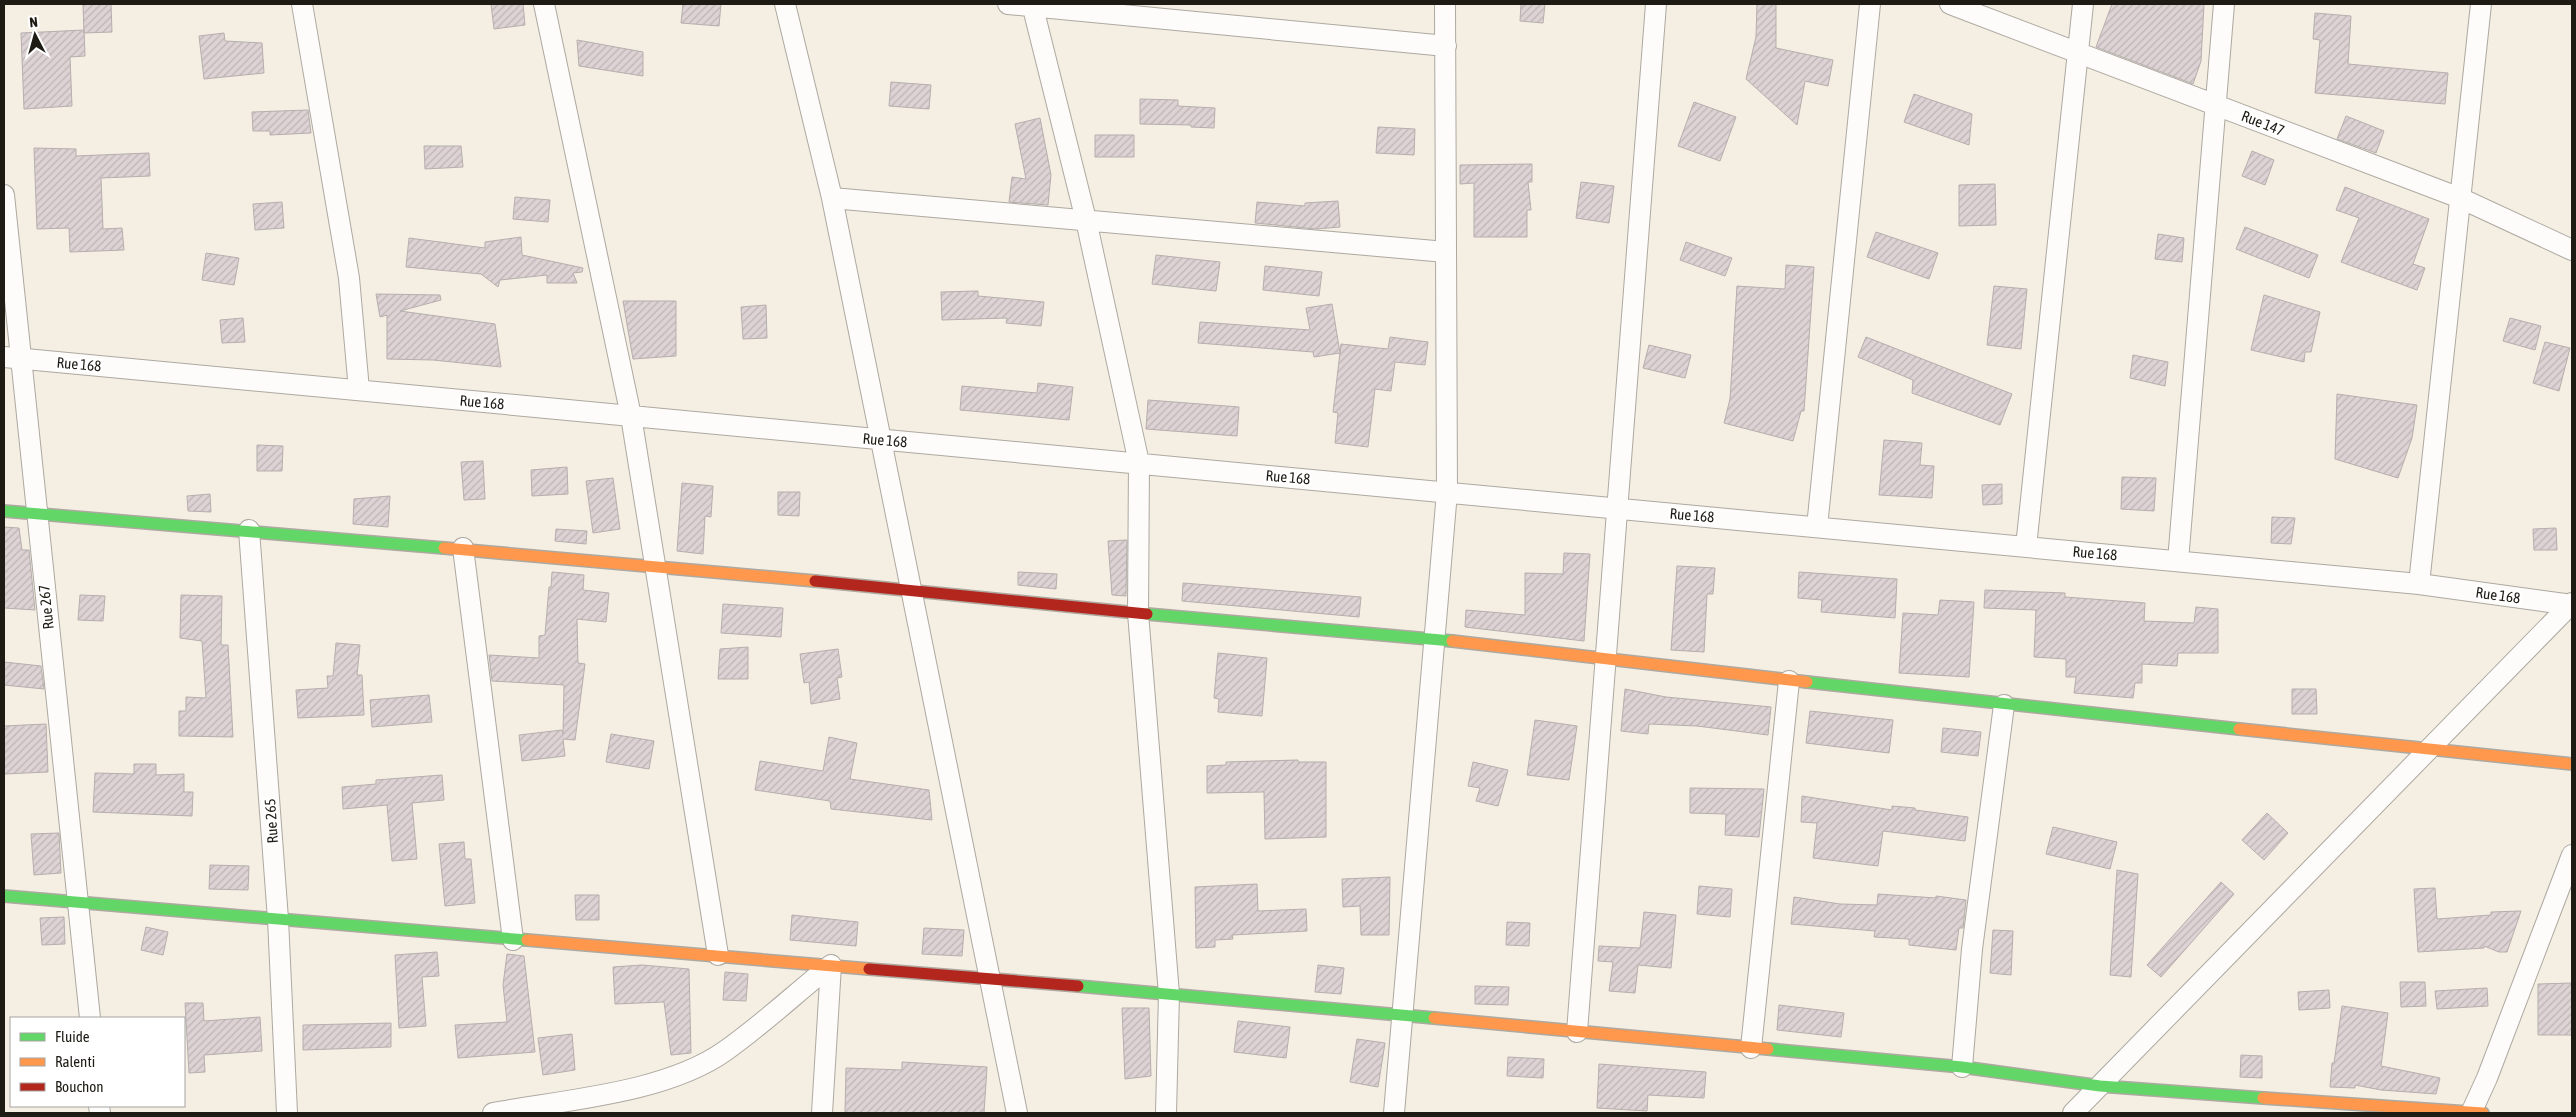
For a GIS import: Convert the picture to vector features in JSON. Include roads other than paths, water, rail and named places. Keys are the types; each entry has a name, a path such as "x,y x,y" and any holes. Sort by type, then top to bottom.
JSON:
{"street":[{"path":"302,4 349,278 359,390"},
{"path":"544,4 631,416 718,955"},
{"path":"785,4 832,198 1018,1113"},
{"path":"1008,4 1446,46"},
{"path":"1394,1113 1447,492 1445,4"},
{"path":"1577,1032 1656,4"},
{"path":"1817,527 1870,4"},
{"name":"Rue 147","path":"1950,4 2460,198 2572,250"},
{"path":"2026,547 2083,4"},
{"path":"2178,561 2214,104 2224,4"},
{"path":"2419,584 2480,4"},
{"path":"1032,5 1086,220 1139,463 1138,613 1169,994 1166,1113"},
{"name":"Rue 267","path":"4,195 12,357 36,514 90,1017"},
{"path":"832,198 1446,252"},
{"name":"Rue 168","path":"12,357 2419,584 2572,604"},
{"path":"4,511 655,565 912,592 1434,639 2004,705 2572,764"},
{"name":"Rue 265","path":"250,530 278,919 287,1113"},
{"path":"463,548 513,940"},
{"path":"2073,1113 2572,604"},
{"path":"1751,1048 1789,681"},
{"path":"1962,1067 1972,949 2004,705"},
{"path":"4,896 1169,994 1962,1067 2100,1086 2475,1113 2572,855"},
{"path":"493,1113 656,1084 692,1069 724,1052 831,965"},
{"path":"822,1113 831,965"}]}
